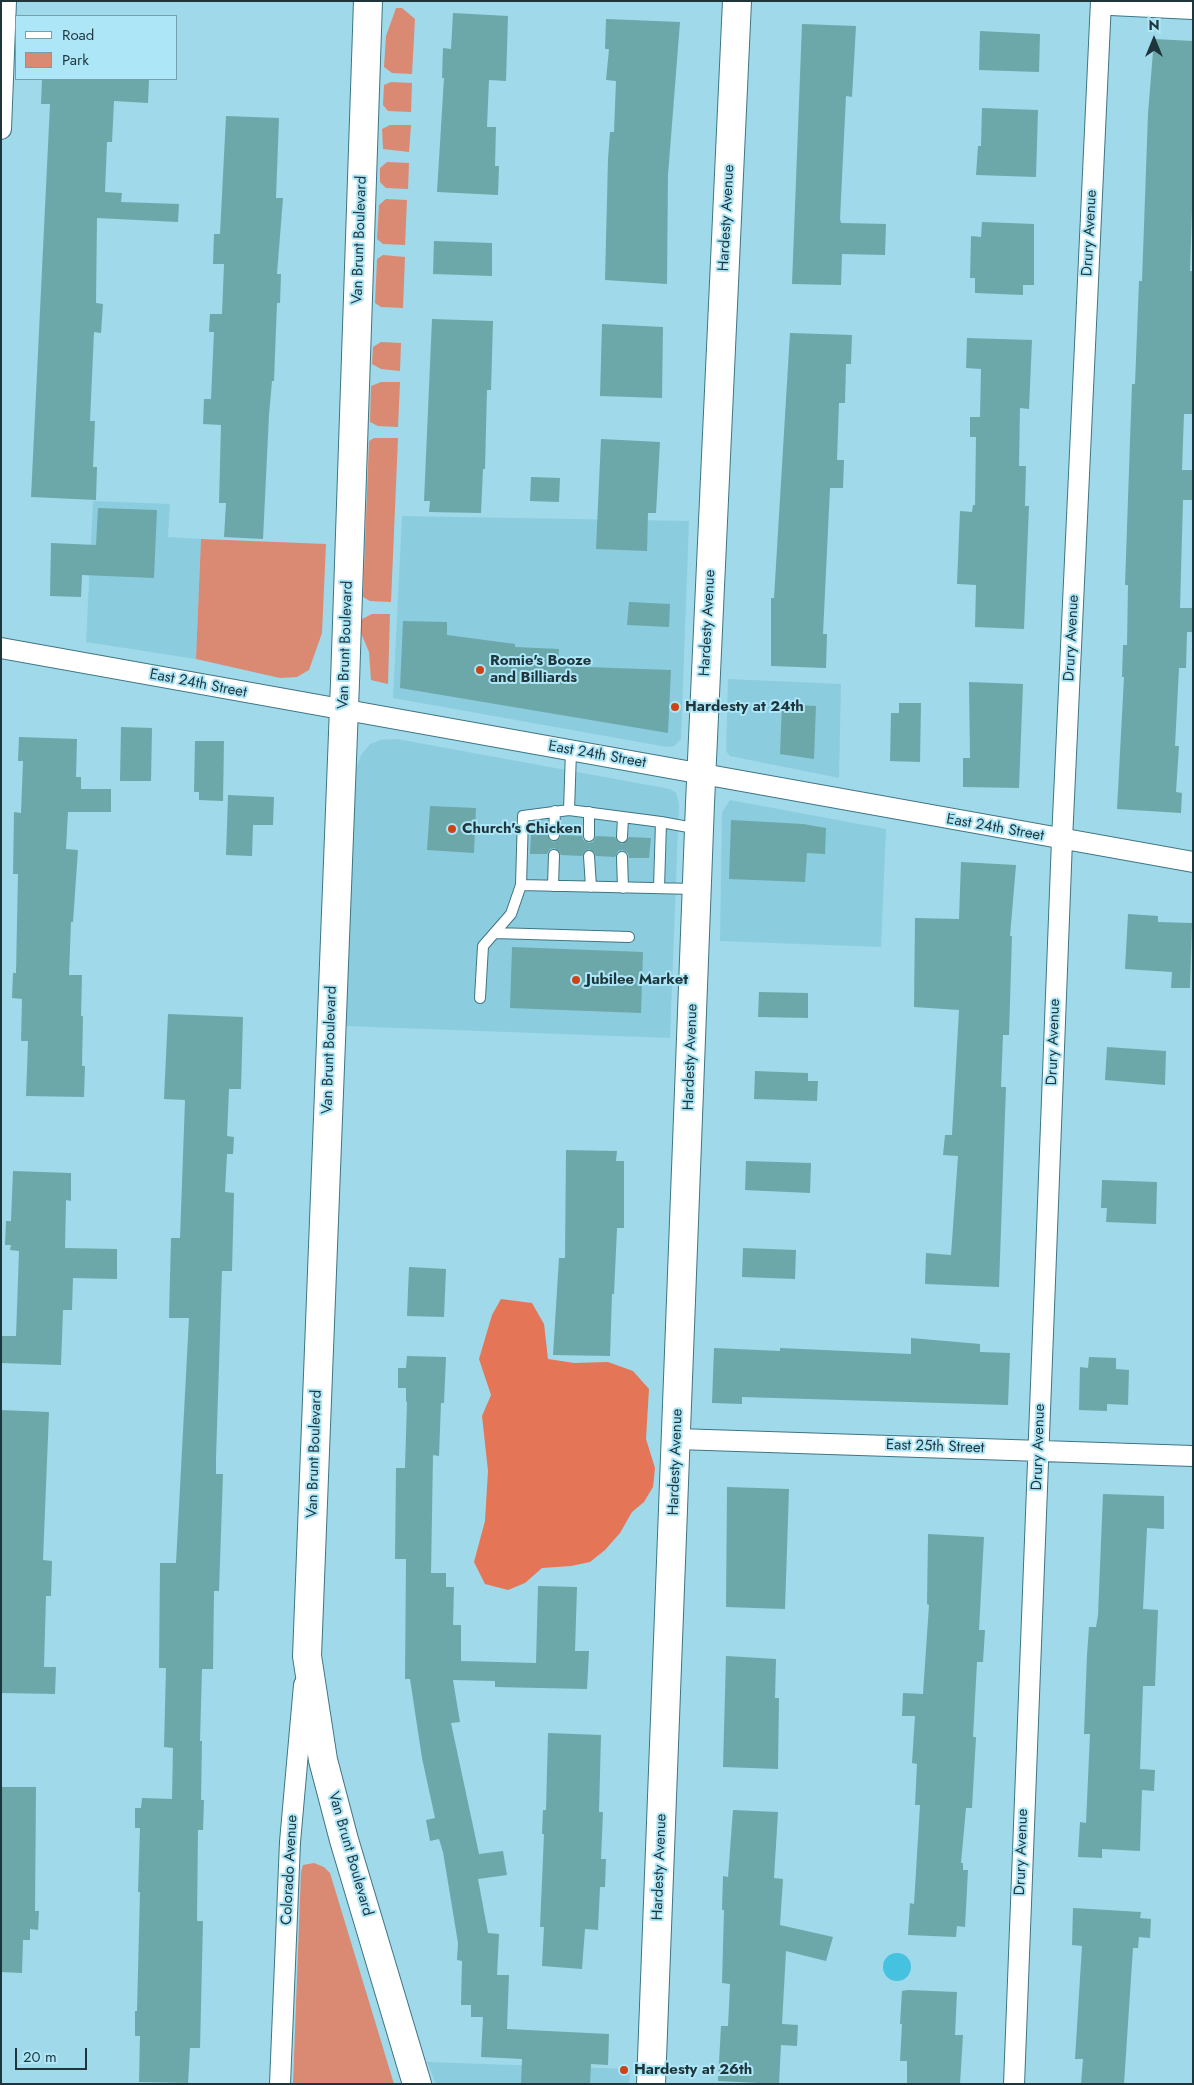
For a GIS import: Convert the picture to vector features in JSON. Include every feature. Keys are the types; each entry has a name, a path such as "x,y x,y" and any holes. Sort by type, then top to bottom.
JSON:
{"main road":[{"name":"Van Brunt Boulevard","path":"368,1 307,1656 323,1760 344,1840 417,2084"},
{"name":"Hardesty Avenue","path":"651,2084 701,773 738,1"},
{"path":"1111,1 1193,5"}],"street":[{"path":"1,128 6,1"},
{"name":"Drury Avenue","path":"1014,2084 1062,840 1101,1"},
{"name":"East 24th Street","path":"1,648 343,711 701,773 1062,840 1193,862"},
{"name":"East 25th Street","path":"677,1439 1193,1456"},
{"name":"Colorado Avenue","path":"280,2084 290,1842 307,1656"}],"lane":[{"path":"569,810 571,751"},
{"path":"480,998 483,946 511,914 521,885 523,816 569,810 699,829"},
{"path":"554,835 555,811"},
{"path":"589,812 589,836"},
{"path":"622,837 623,817"},
{"path":"659,888 661,822"},
{"path":"553,886 554,854"},
{"path":"590,856 591,887"},
{"path":"622,857 623,888"},
{"path":"521,885 697,889"},
{"path":"495,933 628,937"}],"shaded area":[{"path":"93,501 170,504 168,537 201,539 196,659 86,642"},
{"path":"402,516 689,521 681,739 674,746 667,747 393,698"},
{"path":"728,679 841,684 839,778 730,756 726,751"},
{"path":"397,739 670,789 676,793 679,804 670,1038 345,1026 356,769 361,755 370,744 380,740"},
{"path":"730,800 886,829 881,947 720,941 722,812"},
{"path":"501,1299 532,1303 544,1324 548,1359 574,1363 608,1362 633,1371 649,1389 646,1439 655,1468 653,1487 644,1502 632,1512 620,1533 605,1550 590,1562 571,1566 542,1568 525,1583 508,1590 485,1584 474,1562 485,1521 488,1471 482,1416 491,1395 479,1359 492,1315"},
{"path":"897,1953 907,1957 911,1967 907,1977 897,1981 887,1977 883,1967 887,1957"},
{"path":"427,2062 630,2069 629,2084 436,2084"}],"green space":[{"path":"396,8 402,8 415,19 412,74 392,73 384,67 386,36"},
{"path":"391,82 412,83 411,112 388,111 383,105 384,85"},
{"path":"390,125 411,125 409,152 383,149 382,129"},
{"path":"387,162 409,163 408,189 386,188 380,182 380,168"},
{"path":"386,199 407,200 405,245 383,244 377,239 379,205"},
{"path":"383,255 405,257 403,308 381,307 375,303 377,259"},
{"path":"381,342 401,343 400,371 381,369 372,364 373,347"},
{"path":"381,382 400,382 398,427 378,426 370,422 371,386"},
{"path":"374,438 398,438 391,602 370,601 363,597 369,441"},
{"path":"201,539 326,544 322,633 309,670 297,677 280,678 196,659"},
{"path":"372,614 390,614 388,684 371,680 369,652 361,633 362,619"},
{"path":"314,1863 324,1867 330,1873 394,2084 293,2084 301,1872 303,1865"}],"building":[{"path":"453,13 508,16 506,81 489,80 487,127 496,127 495,166 499,166 498,195 437,192 444,78 442,78 443,48 451,49"},
{"path":"606,19 680,22 668,175 667,284 605,280 608,159 610,132 614,132 616,81 606,80 609,49 605,49"},
{"path":"802,24 856,26 852,97 846,96 840,219 841,223 886,224 885,255 842,254 841,285 792,284"},
{"path":"980,31 1040,34 1039,72 979,70"},
{"path":"1154,39 1193,41 1193,180 1190,271 1193,271 1193,414 1184,414 1182,470 1193,470 1193,500 1183,500 1180,608 1193,608 1193,632 1187,632 1186,668 1179,668 1175,746 1179,746 1176,792 1182,793 1181,813 1117,809 1124,677 1122,677 1123,645 1127,645 1128,585 1125,585 1132,384 1135,384 1139,281 1142,281 1148,114"},
{"path":"42,80 149,80 148,103 114,101 112,142 107,142 105,192 122,193 121,202 179,204 178,222 97,218 96,303 103,304 101,333 94,332 90,421 95,421 93,467 97,467 96,500 31,497 50,104 41,104"},
{"path":"982,108 1038,110 1036,177 976,175 978,146 981,146"},
{"path":"226,116 279,118 276,198 283,198 277,274 281,274 280,303 277,303 274,381 272,381 269,415 263,539 224,537 226,503 219,503 221,425 203,424 204,399 211,399 214,332 209,332 210,314 222,314 224,264 213,264 214,234 220,234"},
{"path":"982,222 1034,224 1034,285 1023,285 1023,295 975,293 975,278 970,278 971,236 981,237"},
{"path":"434,241 492,243 492,276 433,274"},
{"path":"432,319 493,321 491,390 487,390 485,469 483,469 481,513 429,512 430,501 424,501"},
{"path":"602,324 663,327 662,398 600,396"},
{"path":"790,333 852,335 851,364 846,364 845,403 839,403 837,460 844,460 843,488 830,488 823,634 827,634 826,668 771,666 771,598 774,598"},
{"path":"967,338 1032,340 1029,409 1020,408 1019,466 1026,466 1025,506 1029,506 1024,629 975,627 976,585 957,584 960,511 972,512 973,505 975,505 976,437 970,437 970,417 980,417 981,369 966,368"},
{"path":"601,439 660,442 656,513 648,513 647,551 596,549"},
{"path":"531,477 560,478 559,502 530,501"},
{"path":"98,508 157,510 154,578 82,575 81,597 50,596 51,543 96,545"},
{"path":"629,602 670,604 669,627 627,625"},
{"path":"403,621 447,622 447,635 515,644 515,647 559,649 558,666 671,670 668,733 400,688"},
{"path":"969,682 1023,684 1019,788 963,787 963,758 970,758"},
{"path":"899,703 921,703 920,762 890,761 891,713 899,713"},
{"path":"782,704 816,706 814,759 780,754"},
{"path":"121,727 152,728 151,781 120,781"},
{"path":"19,737 77,739 76,777 81,777 81,789 111,789 111,812 68,812 66,849 78,850 73,922 71,922 69,975 82,975 81,1016 83,1016 82,1066 85,1066 84,1097 26,1096 28,1041 21,1041 22,999 12,998 13,973 16,973 18,874 13,874 14,812 21,813 23,761 18,761"},
{"path":"195,741 224,741 223,801 199,800 199,792 194,792"},
{"path":"228,795 274,797 273,825 253,825 252,856 226,855"},
{"name":"Church's Chicken","path":"430,806 476,808 474,853 427,850"},
{"path":"731,820 803,824 826,828 825,854 807,853 805,882 729,879"},
{"path":"531,834 547,834 550,840 554,842 561,835 582,836 583,840 589,843 593,842 596,836 615,837 622,844 629,837 651,838 649,858 629,858 628,853 622,850 618,851 615,857 596,856 589,849 582,856 561,855 555,848 550,849 547,854 530,854"},
{"path":"961,862 1016,865 1010,936 1012,936 1009,1035 1003,1035 1001,1087 1006,1087 999,1287 925,1284 926,1253 951,1255 958,1156 943,1155 945,1135 952,1135 959,1010 914,1007 915,918 959,919"},
{"path":"1128,914 1158,916 1158,922 1192,923 1190,988 1171,988 1172,972 1125,969"},
{"name":"Jubilee Market","path":"512,947 643,952 641,1013 510,1008"},
{"path":"759,992 808,993 808,1018 758,1017"},
{"path":"168,1014 243,1017 241,1089 229,1089 227,1136 234,1137 233,1154 227,1154 225,1192 234,1193 232,1271 222,1271 216,1458 216,1474 223,1474 219,1591 214,1591 213,1669 202,1669 200,1741 202,1741 201,1800 204,1800 203,1830 198,1830 197,1921 203,1921 200,2048 190,2048 188,2083 139,2082 140,2036 135,2036 140,1892 138,1892 140,1828 135,1828 135,1808 141,1808 142,1798 172,1799 173,1748 164,1747 166,1668 159,1668 160,1563 176,1563 189,1318 169,1318 171,1238 180,1238 185,1100 164,1099"},
{"path":"1107,1047 1166,1051 1165,1085 1105,1080"},
{"path":"755,1071 808,1073 808,1081 818,1081 817,1101 754,1099"},
{"path":"566,1150 617,1151 616,1161 624,1161 624,1228 617,1228 610,1356 553,1355 559,1258 565,1258"},
{"path":"746,1161 811,1163 810,1193 745,1190"},
{"path":"13,1171 71,1173 71,1201 66,1200 65,1248 117,1249 117,1279 73,1278 72,1310 63,1310 61,1365 1,1363 2,1336 16,1336 19,1251 10,1250 11,1245 5,1245 6,1221 11,1221"},
{"path":"1102,1180 1157,1182 1156,1224 1106,1222 1107,1208 1101,1208"},
{"path":"743,1248 796,1250 795,1279 742,1277"},
{"path":"409,1267 446,1269 444,1317 407,1316"},
{"path":"911,1338 980,1344 980,1352 1010,1353 1008,1405 742,1397 742,1404 712,1403 714,1348 780,1351 780,1348 911,1354"},
{"path":"407,1356 446,1357 444,1403 441,1403 439,1456 433,1455 431,1573 446,1573 446,1587 454,1587 453,1625 461,1625 461,1661 536,1663 538,1586 577,1587 575,1651 589,1651 587,1689 495,1687 495,1681 453,1680 460,1722 451,1723 479,1854 503,1851 507,1875 478,1879 488,1933 499,1934 497,1975 509,1975 507,2029 609,2034 608,2065 591,2064 590,2084 521,2084 522,2059 481,2057 483,2017 471,2017 471,2005 461,2005 462,1961 457,1960 458,1943 443,1852 439,1839 430,1841 426,1820 435,1818 422,1758 410,1679 405,1679 406,1559 395,1559 396,1468 405,1468 407,1402 406,1388 398,1388 398,1368 406,1368"},
{"path":"1089,1357 1116,1358 1116,1369 1129,1370 1128,1405 1107,1404 1107,1411 1079,1410 1080,1367 1088,1368"},
{"path":"1,1410 49,1412 43,1560 52,1561 51,1596 46,1596 44,1667 56,1667 55,1694 1,1693"},
{"path":"727,1487 789,1489 785,1609 726,1607"},
{"path":"1103,1494 1164,1496 1164,1529 1147,1528 1143,1609 1158,1610 1155,1686 1143,1686 1140,1769 1155,1770 1154,1791 1142,1790 1140,1851 1102,1849 1102,1858 1078,1857 1080,1822 1086,1823 1090,1734 1084,1734 1087,1655 1089,1627 1096,1627 1098,1615"},
{"path":"928,1534 984,1537 979,1630 985,1630 983,1662 977,1662 973,1737 976,1737 972,1808 966,1808 961,1863 963,1863 963,1870 968,1870 965,1927 957,1926 956,1937 908,1935 910,1903 914,1904 920,1805 915,1805 917,1764 912,1763 915,1716 902,1716 903,1693 923,1694 929,1605 927,1604"},
{"path":"726,1656 776,1659 775,1698 779,1698 778,1769 723,1767"},
{"path":"548,1733 601,1735 599,1812 603,1812 601,1859 606,1859 605,1887 600,1887 598,1930 585,1929 582,1969 542,1966 544,1927 540,1927 544,1834 542,1834 543,1810 546,1810"},
{"path":"1,1787 36,1787 35,1911 39,1911 38,1930 30,1929 30,1940 23,1940 22,1973 1,1972"},
{"path":"733,1810 778,1812 774,1878 783,1879 780,1925 833,1937 826,1961 786,1951 782,2024 798,2025 797,2046 781,2045 779,2084 718,2081 721,2026 728,2026 730,1984 722,1983 724,1910 722,1910 723,1876 728,1877"},
{"path":"1073,1908 1141,1912 1140,1918 1151,1919 1150,1938 1139,1937 1138,1948 1133,1948 1124,2084 1081,2084 1083,2059 1075,2059 1082,1946 1072,1945"},
{"path":"902,1991 957,1992 955,2035 963,2035 960,2084 907,2084 907,2061 900,2061 902,2024 900,2024"}],"place":[{"name":"Romie's Booze and Billiards","path":"480,670"},
{"name":"Hardesty at 24th","path":"675,707"},
{"name":"Church's Chicken","path":"452,829"},
{"name":"Jubilee Market","path":"576,980"},
{"name":"Hardesty at 26th","path":"624,2070"}]}
